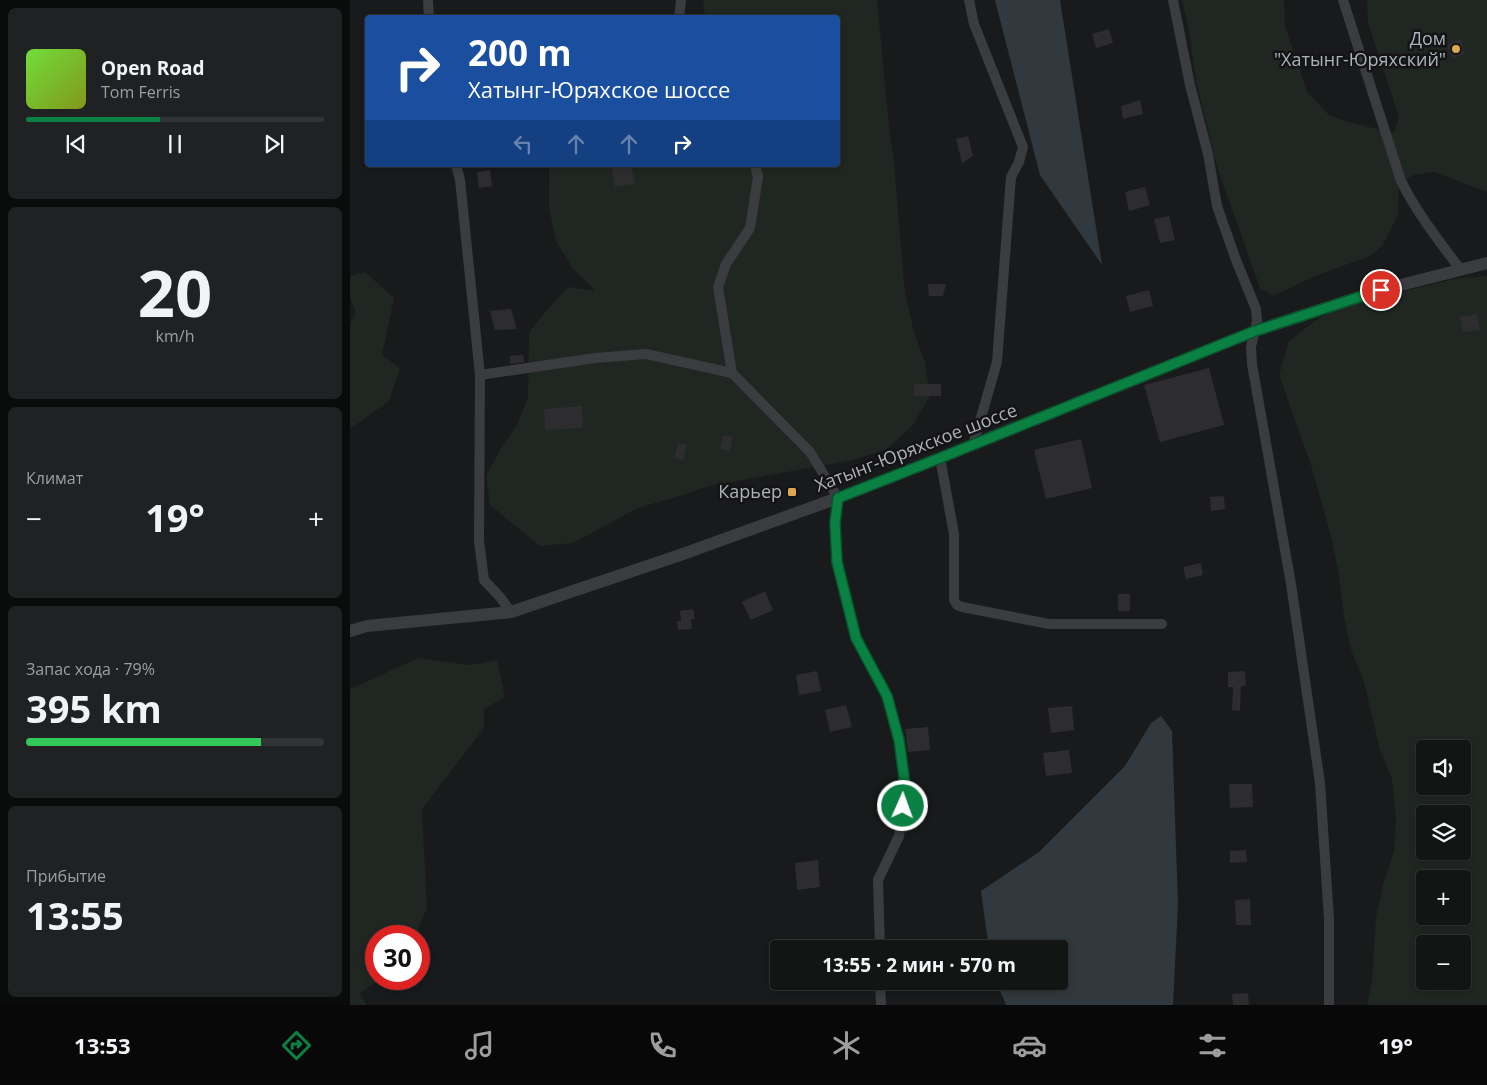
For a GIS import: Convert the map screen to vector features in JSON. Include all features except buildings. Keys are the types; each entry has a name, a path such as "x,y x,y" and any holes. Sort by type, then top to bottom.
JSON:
{"street":[{"path":"428,0 429,15"},
{"path":"679,15 680,0"},
{"path":"969,0 974,24 1023,147 1019,162 1011,177 997,362 973,445"},
{"path":"1173,0 1190,84 1208,154 1217,206 1256,309 1255,331 1251,347 1252,364 1291,584 1320,783 1329,919 1329,1005"},
{"path":"1343,0 1401,181 1430,229 1460,269"},
{"path":"457,167 460,180 480,375 479,541 484,580 511,612"},
{"path":"732,373 718,288 726,264 750,228 758,177 756,167"},
{"name":"Хатынг-Юряхское шоссе","path":"350,631 367,626 511,612 682,554 838,498 1255,331 1381,290 1487,263"},
{"path":"480,375 596,358 646,354 732,373 810,452 838,498 835,523 837,562 856,638 887,696 899,740 906,791 899,836 878,880 880,940"},
{"path":"940,458 954,534 954,600 962,608 1049,624 1162,624"},
{"path":"880,990 881,1005"}],"shaded area":[{"path":"703,0 877,0 894,161 905,293 914,332 925,362 930,396 913,425 887,449 854,460 709,486 638,508 573,543 540,546 490,505 486,476 500,450 517,425 528,397 529,332 568,287 596,291 573,269 556,241 549,208 549,167 840,167 840,15 705,15"},
{"path":"995,0 1060,0 1102,265 1040,175"},
{"path":"1182,0 1284,0 1285,26 1307,92 1329,115 1345,121 1394,133 1399,117 1368,23 1367,0 1487,0 1487,192 1434,172 1413,175 1399,185 1398,215 1383,245 1370,256 1313,277 1273,296 1260,288 1217,167 1196,81 1188,25"},
{"path":"365,272 394,298 382,355 400,368 389,401 350,429 350,323 356,312 350,298 350,276"},
{"path":"1487,276 1487,1005 1367,1005 1372,981 1376,917 1384,881 1394,852 1396,821 1392,779 1380,750 1364,682 1351,650 1331,536 1311,465 1279,375 1289,341 1319,318 1353,303 1459,278"},
{"path":"418,658 470,665 497,660 505,697 484,709 484,728 422,809 427,908 420,925 365,925 365,990 360,993 366,1005 350,1005 350,689"},
{"path":"1161,716 1172,731 1178,904 1173,1005 1006,1005 1000,990 1068,990 1068,940 988,940 981,891 1039,852 1125,766 1151,723"}],"place":[{"name":"Дом \"Хатынг-Юряхский\"","path":"1456,49"},
{"name":"Карьер","path":"792,492"}],"route":[{"path":"903,806 906,791 899,740 887,696 856,638 837,562 835,523 838,498 1255,331 1381,290"}]}
